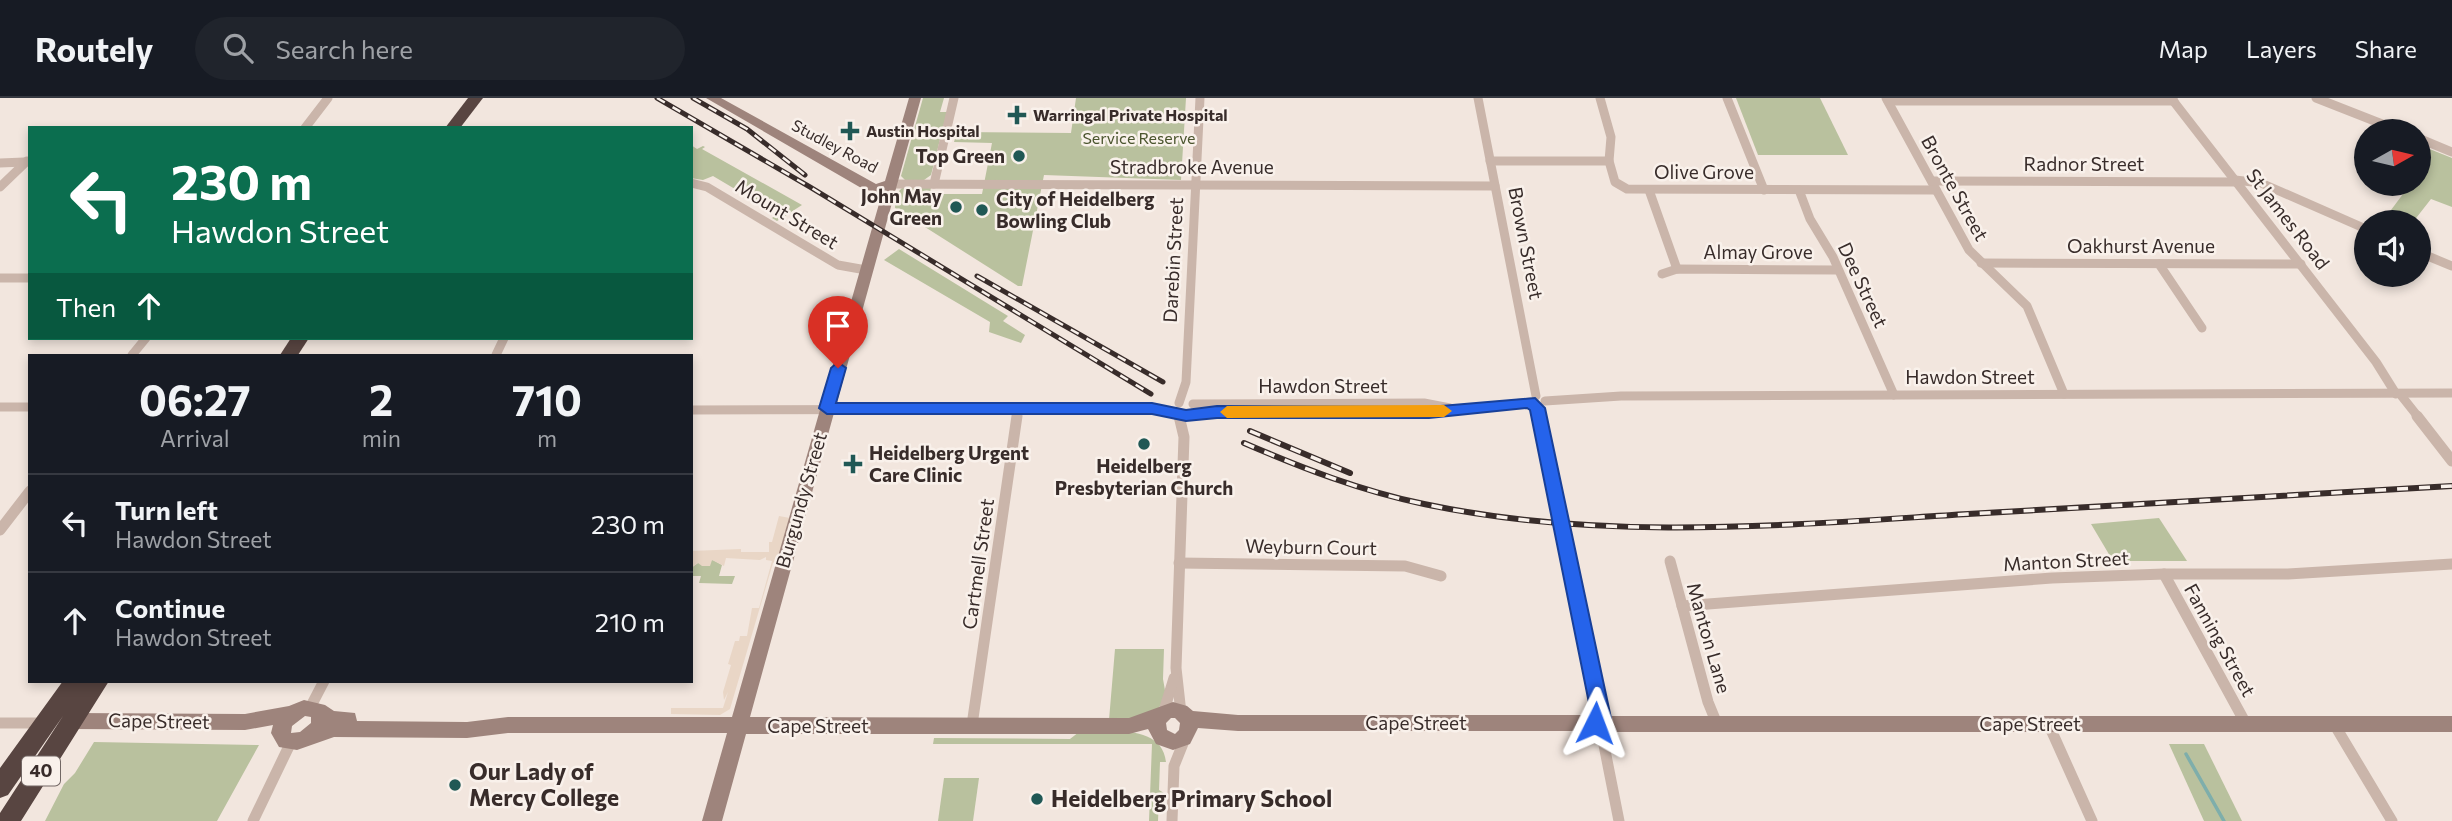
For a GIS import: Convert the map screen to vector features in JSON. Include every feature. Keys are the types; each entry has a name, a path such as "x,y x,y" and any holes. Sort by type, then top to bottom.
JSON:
{"highway":[{"path":"442,126 463,98"},
{"path":"454,126 476,98"},
{"name":"40","path":"0,787 74,683"},
{"name":"40","path":"8,821 97,683"},
{"path":"44,723 72,721"}],"street":[{"path":"307,126 328,98"},
{"name":"Studley Road","path":"712,98 869,186 876,188 889,184"},
{"name":"Studley Road","path":"724,98 859,174 889,184"},
{"name":"Burgundy Street","path":"712,821 915,98"},
{"path":"934,184 954,98"},
{"name":"Darebin Street","path":"1185,408 1200,98"},
{"name":"Brown Street","path":"1478,98 1619,821"},
{"path":"1490,161 1609,161 1611,136 1600,98"},
{"path":"1727,98 1764,190"},
{"path":"2316,98 2369,119"},
{"path":"1887,99 2172,100"},
{"name":"Bronte Street","path":"1887,99 1969,250 2024,302 2064,394"},
{"name":"St James Road","path":"2172,100 2452,461"},
{"path":"2431,143 2452,152"},
{"name":"Olive Grove","path":"1609,161 1615,182 1619,186 1649,190 1799,190 1934,185"},
{"path":"0,163 15,167 28,164"},
{"path":"0,187 15,167"},
{"name":"Radnor Street","path":"1934,185 2237,182 2274,190 2354,224"},
{"name":"Mount Street","path":"693,184 707,187 838,265 866,270"},
{"name":"Stradbroke Avenue","path":"889,184 1495,186"},
{"name":"Almay Grove","path":"1649,190 1677,269"},
{"name":"Dee Street","path":"1799,190 1810,219 1838,271 1894,395"},
{"path":"2431,257 2452,266"},
{"name":"Oakhurst Avenue","path":"1981,263 2301,264"},
{"path":"2159,264 2202,327"},
{"name":"Almay Grove","path":"1662,274 1677,269 1838,271"},
{"path":"0,278 28,278"},
{"path":"133,354 144,340"},
{"name":"Hawdon Street","path":"693,410 1185,408 1429,413 1621,396 2452,393"},
{"path":"0,407 28,407"},
{"path":"1172,821 1178,722 1176,668 1185,408"},
{"name":"Cartmell Street","path":"972,725 1018,409"},
{"path":"0,530 28,494"},
{"name":"Manton Lane","path":"1670,561 1717,724"},
{"name":"Weyburn Court","path":"1179,564 1405,566 1441,576"},
{"name":"Manton Street","path":"1682,606 1925,586 2164,574 2288,573 2452,564"},
{"name":"Fanning Street","path":"2164,574 2246,724"},
{"path":"285,737 303,740 315,733 321,723 316,711 323,683"},
{"path":"253,821 285,737 283,723 291,714 316,711"},
{"name":"Cape Street","path":"316,711 332,719 472,720 508,725"},
{"name":"Cape Street","path":"72,721 245,722 291,714"},
{"name":"Cape Street","path":"245,722 285,737"},
{"path":"1160,738 1172,742 1178,722"},
{"path":"1174,766 1155,725 1178,722"},
{"name":"Cape Street","path":"315,733 334,729 467,730 508,725 1129,726 1178,722 2452,724"},
{"path":"0,723 44,723"},
{"path":"2048,723 2092,821"},
{"path":"2334,724 2392,821"},
{"name":"Cape Street","path":"1129,726 1160,738"}],"green space":[{"path":"923,98 944,98 940,112 947,112 931,175 924,180 905,180 901,176"},
{"name":"Service Reserve","path":"1076,98 1186,98 1181,180 1044,175 1022,286 895,208 896,194 902,188 931,186 930,194 982,194 992,143 954,142 957,132 1071,133"},
{"path":"1736,98 1820,98 1848,155 1758,155"},
{"path":"693,146 697,149 705,147 702,149 802,205 777,221 772,218 777,214 713,176 703,180 693,178"},
{"path":"2431,150 2452,158 2452,207 2431,199 2422,210 2391,210 2402,196 2431,196"},
{"path":"899,249 1008,316 1003,321 1025,335 1021,343 989,332 990,322 884,260"},
{"path":"2159,518 2187,561 2113,561 2091,524"},
{"path":"713,560 722,565 719,576 735,576 732,584 699,583 701,576 693,576 693,567"},
{"path":"1115,649 1164,649 1163,679 1166,696 1154,716 1109,720"},
{"path":"1079,732 1132,732 1155,741 1166,762 1160,762 1159,790 1164,793 1159,795 1158,821 1149,821 1152,744 933,744 934,738 1070,739"},
{"path":"94,742 259,745 217,821 45,821 64,784 75,773"},
{"path":"2169,744 2204,744 2242,821 2204,821"},
{"path":"944,778 979,778 973,821 938,821"}],"shaded area":[{"path":"779,516 790,518 778,560 773,563 730,709 720,715 671,714 671,708 723,708 728,692 724,700 723,692 731,665 728,664 735,641 739,641 740,636 747,636 752,608 759,608 772,561 766,560 766,557 760,560 726,558 724,566 712,560 710,566 698,563 693,567 693,551 741,549 741,552 769,552 769,542 772,542"}],"waterway":[{"path":"2186,754 2224,821"}],"railway":[{"path":"657,98 810,187 1151,394"},
{"path":"693,98 747,129 805,175"},
{"path":"977,276 1163,382"},
{"path":"1250,431 1350,473"},
{"path":"1244,443 1332,478 1424,504 1492,516 1627,527 1763,526 2452,486"}],"slow traffic":[{"path":"1227,412 1444,411"}],"place":[{"name":"Warringal Private Hospital","path":"1017,115"},
{"name":"Austin Hospital","path":"850,131"},
{"name":"Top Green","path":"1019,156"},
{"name":"John May Green","path":"956,207"},
{"name":"City of Heidelberg Bowling Club","path":"982,210"},
{"name":"Heidelberg Presbyterian Church","path":"1144,444"},
{"name":"Heidelberg Urgent Care Clinic","path":"853,464"},
{"name":"Our Lady of Mercy College","path":"455,785"},
{"name":"Heidelberg Primary School","path":"1037,799"}],"route":[{"path":"838,368 827,408 1152,409 1183,415 1217,412 1429,413 1530,402 1537,408 1601,718 1595,719 1595,723"}]}
